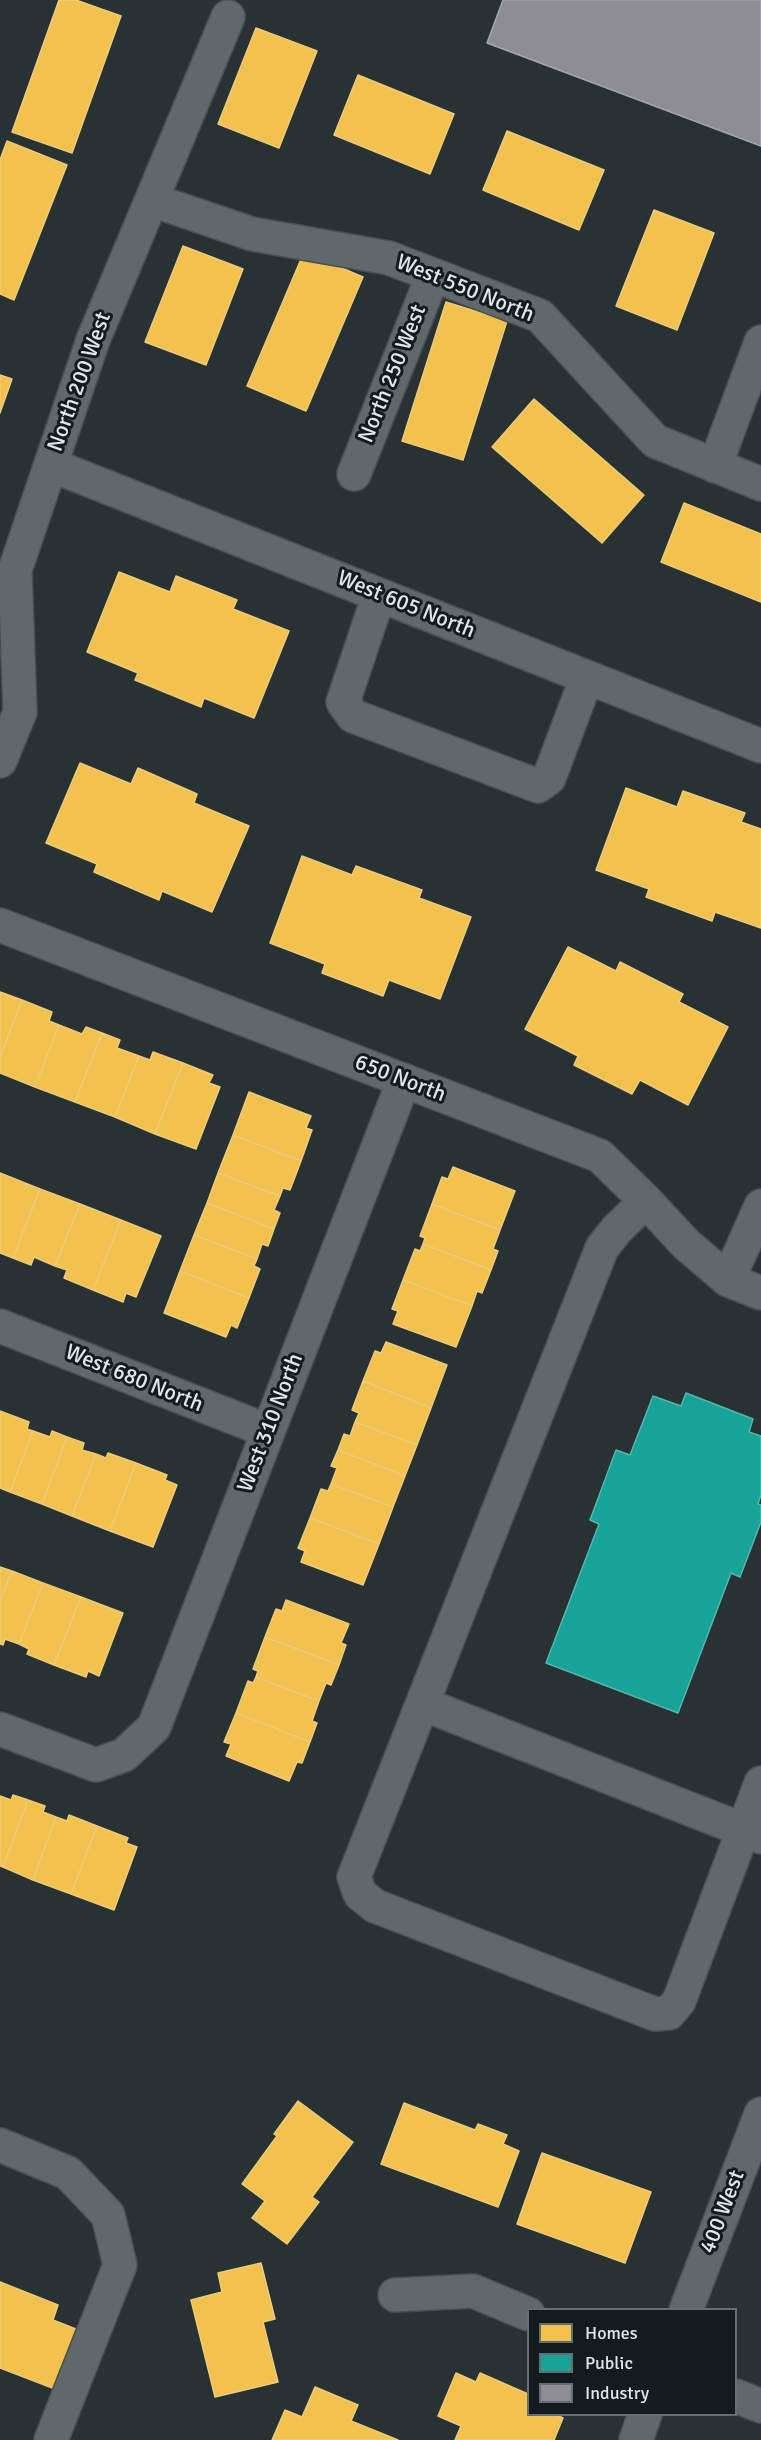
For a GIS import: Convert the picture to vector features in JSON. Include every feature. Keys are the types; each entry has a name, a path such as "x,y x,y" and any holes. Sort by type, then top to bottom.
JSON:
{"street":[{"name":"North 200 West","path":"0,761 20,712 15,570 93,340 228,17"},
{"name":"West 550 North","path":"152,200 252,234 389,258 540,316 655,441 761,484"},
{"name":"North 250 West","path":"354,474 433,275"},
{"path":"715,466 761,342"},
{"name":"West 605 North","path":"51,465 761,746"},
{"path":"379,595 343,702 353,716 538,786 549,778 587,677"},
{"name":"650 North","path":"0,925 600,1156 686,1244 728,1280 761,1293"},
{"name":"West 310 North","path":"0,1729 96,1765 124,1755 154,1727 404,1080"},
{"path":"646,1201 617,1229 602,1248 354,1877 360,1894 375,1906 655,2014 669,2013 679,2001 752,1833 761,1783"},
{"path":"728,1280 761,1206"},
{"name":"West 680 North","path":"0,1326 268,1431"},
{"path":"423,1704 752,1833"},
{"name":"400 West","path":"687,2308 761,2114"},
{"path":"0,2145 68,2173 108,2215 120,2265 51,2440"},
{"path":"395,2295 473,2291 527,2313"},
{"path":"737,2397 761,2406"},
{"path":"636,2440 645,2416"}],"building: Homes":[{"path":"59,0 76,0 121,16 72,153 12,132"},
{"path":"256,28 317,51 279,148 218,124"},
{"path":"358,75 454,114 430,174 334,135"},
{"path":"507,131 604,170 579,230 483,190"},
{"path":"7,141 67,165 14,300 0,294 0,160"},
{"path":"654,210 714,233 677,330 616,306"},
{"path":"183,246 243,269 206,365 145,342"},
{"path":"304,252 363,277 306,411 247,386"},
{"path":"446,302 507,321 463,460 402,441"},
{"path":"0,375 12,379 0,413"},
{"path":"534,399 644,495 602,543 492,447"},
{"path":"684,503 761,534 761,602 661,562"},
{"path":"119,572 170,592 176,576 237,600 233,609 289,631 254,718 204,698 201,707 135,680 138,673 87,652"},
{"path":"80,763 131,784 138,768 197,794 194,803 249,826 212,912 162,891 159,900 94,872 97,864 46,843"},
{"path":"626,788 677,807 683,791 745,813 741,822 761,829 761,928 715,912 712,921 646,897 649,889 596,870"},
{"path":"302,856 352,875 356,866 422,890 419,898 471,917 440,999 389,980 383,996 322,973 325,964 270,943"},
{"path":"568,947 616,971 620,962 683,994 679,1002 728,1027 688,1105 640,1080 632,1094 574,1065 578,1056 525,1029"},
{"path":"0,992 22,1000 0,1057"},
{"path":"22,1000 52,1012 49,1021 59,1025 35,1087 0,1073 0,1057"},
{"path":"59,1025 82,1034 86,1027 102,1033 75,1102 35,1087"},
{"path":"102,1033 120,1040 117,1048 139,1056 115,1117 75,1102"},
{"path":"153,1052 183,1063 155,1134 115,1117 139,1056 150,1060"},
{"path":"183,1063 213,1075 209,1083 220,1087 196,1149 155,1134"},
{"path":"249,1092 311,1116 306,1128 312,1130 301,1161 233,1135"},
{"path":"233,1135 301,1161 290,1190 283,1188 280,1196 218,1173"},
{"path":"453,1167 515,1191 500,1230 432,1204 442,1177 448,1179"},
{"path":"0,1173 40,1189 13,1258 0,1253"},
{"path":"218,1173 280,1196 274,1210 280,1213 274,1229 207,1203"},
{"path":"40,1189 80,1204 55,1266 34,1257 31,1265 13,1258"},
{"path":"207,1203 274,1229 268,1246 262,1244 257,1259 194,1235"},
{"path":"80,1204 121,1220 93,1290 64,1278 67,1270 55,1266"},
{"path":"432,1204 500,1230 493,1249 498,1251 491,1270 423,1244 425,1238 420,1236"},
{"path":"121,1220 161,1236 136,1297 126,1293 123,1302 93,1290"},
{"path":"194,1235 257,1259 254,1266 260,1269 249,1298 180,1271"},
{"path":"423,1244 491,1270 482,1293 477,1291 472,1306 403,1280 415,1249 420,1251"},
{"path":"180,1271 249,1298 237,1328 231,1325 226,1337 164,1313"},
{"path":"403,1280 472,1306 456,1347 393,1324 398,1311 392,1309"},
{"path":"386,1342 447,1365 431,1408 363,1381 375,1351 381,1353"},
{"path":"363,1381 431,1408 417,1445 355,1422 359,1413 352,1410"},
{"path":"0,1411 29,1422 27,1429 33,1431 10,1492 0,1488"},
{"path":"355,1422 417,1445 405,1476 338,1450 344,1434 350,1436"},
{"path":"33,1431 50,1437 52,1431 67,1437 42,1504 10,1492"},
{"path":"67,1437 84,1443 82,1450 96,1454 72,1516 42,1504"},
{"path":"338,1450 405,1476 393,1507 331,1484 337,1468 331,1466"},
{"path":"108,1453 136,1463 110,1531 72,1516 96,1454 106,1458"},
{"path":"136,1463 167,1475 165,1480 177,1485 153,1547 110,1531"},
{"path":"331,1484 393,1507 379,1544 310,1518 321,1489 328,1491"},
{"path":"310,1518 379,1544 363,1585 301,1562 305,1551 298,1548"},
{"path":"0,1567 12,1571 0,1602"},
{"path":"12,1571 43,1583 19,1644 5,1639 3,1645 0,1644 0,1602"},
{"path":"43,1583 81,1597 54,1665 27,1654 29,1649 19,1644"},
{"path":"81,1597 123,1613 99,1676 88,1671 86,1677 54,1665"},
{"path":"286,1600 349,1624 341,1643 346,1645 339,1665 265,1637 276,1609 282,1611"},
{"path":"265,1637 339,1665 331,1685 326,1683 319,1701 256,1677 258,1671 253,1669"},
{"path":"256,1677 319,1701 312,1721 317,1723 310,1742 236,1713 248,1681 253,1683"},
{"path":"236,1713 310,1742 302,1763 297,1762 289,1781 226,1756 231,1744 224,1742"},
{"path":"13,1795 28,1800 3,1867 0,1866 0,1796 11,1800"},
{"path":"28,1800 45,1806 43,1812 56,1817 33,1880 3,1867"},
{"path":"69,1815 97,1826 71,1894 33,1880 56,1817 67,1821"},
{"path":"97,1826 128,1838 126,1843 137,1847 114,1910 71,1894"},
{"path":"298,2101 353,2142 312,2197 319,2202 287,2244 252,2218 265,2201 242,2184 277,2136 274,2134"},
{"path":"404,2103 475,2130 478,2124 507,2135 503,2144 519,2151 498,2207 381,2164"},
{"path":"542,2153 651,2192 625,2263 517,2224"},
{"path":"261,2263 275,2319 263,2322 278,2382 215,2397 191,2300 222,2292 218,2273"},
{"path":"0,2282 58,2305 53,2320 91,2335 68,2394 0,2368"},
{"path":"456,2373 476,2382 480,2373 527,2394 527,2416 563,2418 554,2440 455,2440 461,2426 438,2416"},
{"path":"315,2387 358,2405 351,2421 398,2440 272,2440 285,2410 302,2417"}],"building: Public":[{"path":"686,1393 753,1419 749,1432 761,1436 761,1495 758,1504 761,1505 761,1522 740,1577 731,1573 678,1713 546,1663 599,1524 590,1520 616,1450 630,1455 653,1396 681,1406"}],"building: Industry":[{"path":"503,0 761,0 761,146 487,43"}]}
